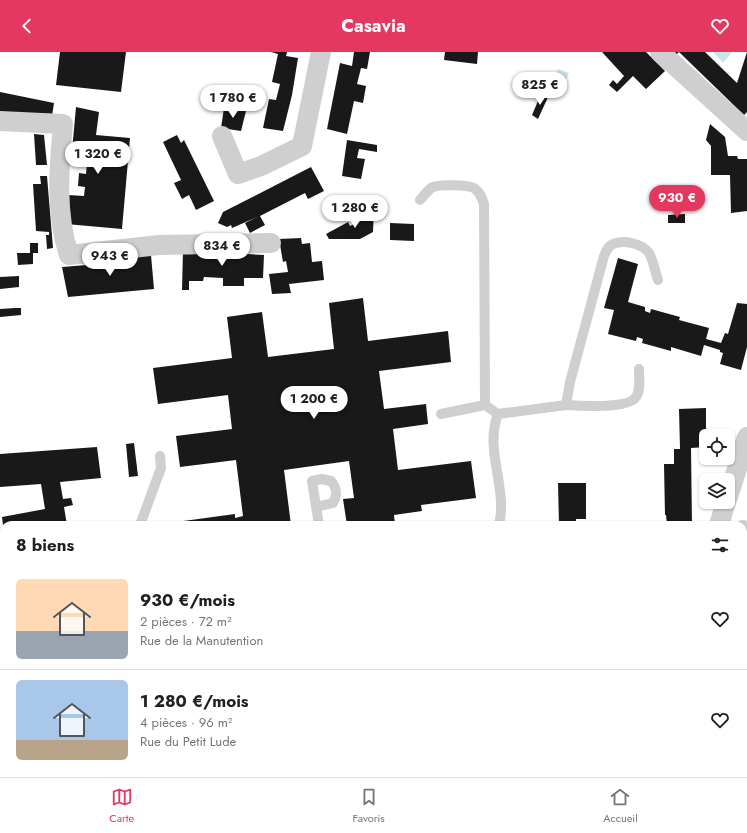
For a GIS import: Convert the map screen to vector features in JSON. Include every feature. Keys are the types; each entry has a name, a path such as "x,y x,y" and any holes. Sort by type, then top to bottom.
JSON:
{"street":[{"path":"222,136 238,174 261,166 302,146 321,52"},
{"path":"660,52 747,131"},
{"path":"0,121 63,124 59,173 63,237 69,255 159,245 270,243"},
{"path":"735,475 747,438"},
{"path":"720,521 724,509"}],"lane":[{"path":"420,200 432,188 438,186 466,186 475,189 480,194 484,204 485,406"},
{"path":"566,406 570,382 607,248 618,242 627,242 643,248 648,252 658,280"},
{"path":"441,414 485,406 498,414 566,406 606,406 628,403 635,399 638,392 639,369"},
{"path":"498,414 493,426 493,443 501,504 499,521"},
{"path":"141,521 161,468 160,456"},
{"path":"316,507 318,521"}],"water":[{"path":"713,52 732,52 723,63"},
{"path":"558,69 569,73 560,94 549,90"}],"building":[{"path":"60,52 126,52 121,92 56,85"},
{"path":"271,52 287,52 286,56 298,58 292,95 283,131 263,128 269,99 276,100 280,84 272,82 278,54"},
{"path":"354,52 370,52 367,69 361,68 357,84 366,86 363,103 354,101 347,134 327,129 340,63 352,66"},
{"path":"445,52 478,52 477,64 444,60"},
{"path":"602,52 646,52 665,71 646,89 633,76 617,92 609,85 613,80 617,84 624,76"},
{"path":"679,52 705,52 737,83 747,52 747,112 744,115"},
{"path":"0,92 54,103 52,116 0,112"},
{"path":"541,94 548,97 538,119 532,115"},
{"path":"76,107 99,112 96,135 130,138 122,229 66,224 68,195 84,196 85,187 78,186 79,173 86,174 87,163 71,162"},
{"path":"224,108 246,111 241,131 221,128"},
{"path":"710,124 725,137 728,156 737,156 738,159 747,159 747,211 731,213 730,175 711,175 711,146 706,140"},
{"path":"34,134 44,135 47,165 36,165"},
{"path":"177,135 181,143 184,140 214,201 196,210 189,195 182,199 174,183 181,180 163,142"},
{"path":"347,140 377,145 377,152 359,149 357,158 365,159 361,179 342,176"},
{"path":"311,167 324,191 308,199 305,193 260,216 265,225 250,233 245,223 257,217 232,228 231,225 227,227 218,223 223,212"},
{"path":"40,176 47,176 53,248 47,249 46,235 49,235 49,232 36,231 33,184 41,184"},
{"path":"374,209 373,232 360,239 329,239 326,234 348,222 350,226 363,220 361,216"},
{"path":"685,214 685,223 668,223 668,215"},
{"path":"390,223 414,224 414,241 390,240"},
{"path":"301,238 302,244 310,243 312,262 322,261 324,280 289,284 291,293 272,294 269,274 288,272 286,261 283,262 279,239"},
{"path":"30,243 38,243 38,253 33,253 33,264 18,265 17,253 30,253"},
{"path":"183,249 205,254 223,254 223,250 247,250 247,254 264,255 263,278 244,278 244,286 223,286 223,278 204,277 203,281 189,281 189,290 182,290"},
{"path":"151,255 154,289 68,297 62,267 111,263 116,261 116,258"},
{"path":"618,258 638,264 628,302 645,307 645,311 650,313 651,309 680,317 679,320 709,328 706,339 721,343 725,333 728,334 737,303 747,304 747,347 741,370 720,364 723,353 720,352 720,350 704,345 701,356 671,347 671,351 642,343 643,339 637,337 636,341 608,334 614,310 604,308"},
{"path":"19,276 19,287 0,289 0,277"},
{"path":"363,298 368,341 448,331 451,362 379,371 384,409 426,404 428,424 393,429 398,470 471,461 476,498 421,505 422,511 394,515 395,521 346,521 343,499 354,498 349,461 284,470 290,521 183,521 235,514 235,518 243,516 236,460 180,467 176,436 232,429 228,395 158,404 153,368 232,358 227,317 262,312 268,357 334,349 329,303"},
{"path":"21,308 21,315 0,317 0,309"},
{"path":"706,408 706,429 699,429 699,447 691,448 692,521 667,521 665,515 664,464 674,464 674,449 680,449 679,409"},
{"path":"134,443 138,476 129,477 126,444"},
{"path":"97,447 101,478 60,482 63,499 71,498 73,505 64,507 66,521 2,521 2,517 45,509 41,484 0,487 0,454"},
{"path":"558,483 586,483 586,519 576,519 576,521 559,521"}]}
